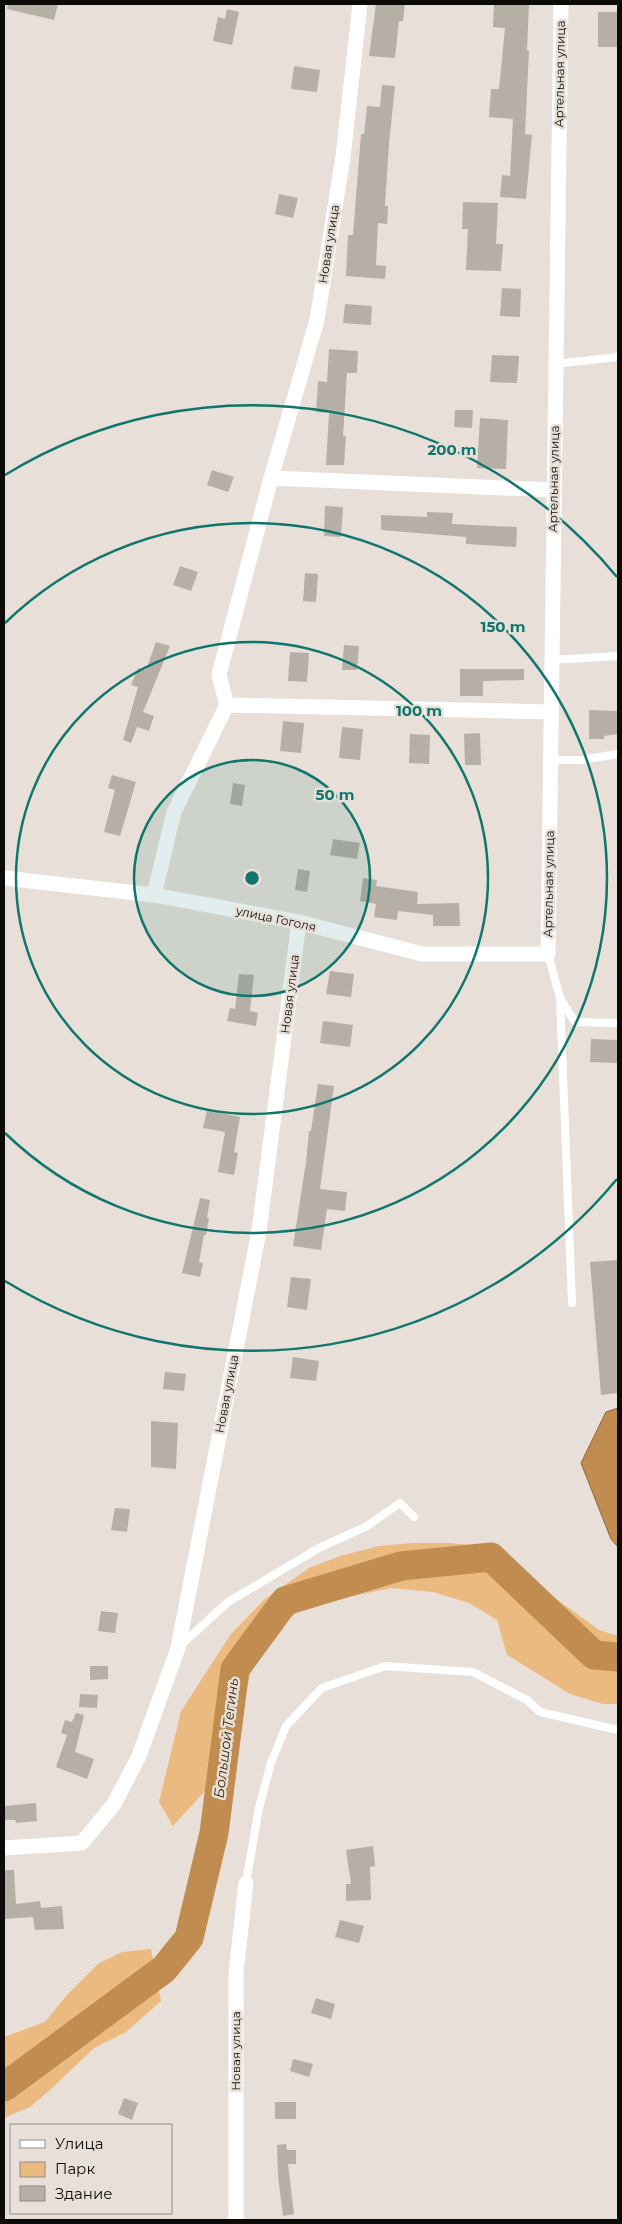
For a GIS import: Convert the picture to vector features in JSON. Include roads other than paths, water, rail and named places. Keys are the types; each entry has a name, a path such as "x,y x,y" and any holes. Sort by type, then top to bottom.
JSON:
{"street":[{"name":"Новая улица","path":"227,705 220,675 233,616 317,320 343,157 360,4"},
{"name":"Артельная улица","path":"548,954 561,4"},
{"path":"271,478 554,490"},
{"path":"154,895 174,812 227,705 551,712"},
{"name":"улица Гоголя","path":"4,878 154,895 299,922 422,954 548,954"},
{"name":"Новая улица","path":"4,1848 82,1843 114,1804 139,1756 178,1648 259,1231 299,922"},
{"name":"Новая улица","path":"236,2220 236,1973 246,1883"}],"lane":[{"path":"555,364 618,356"},
{"path":"552,660 618,656"},
{"path":"550,760 580,760 618,754"},
{"path":"548,954 560,998 572,1303"},
{"path":"560,998 575,1022 618,1024"},
{"path":"178,1648 228,1602 319,1548 367,1526 400,1503 414,1517"},
{"path":"246,1883 259,1808 271,1763 286,1726 322,1688 385,1666 473,1672 528,1700 540,1712 618,1730"}],"waterway":[{"name":"Большой Тегинь","path":"4,2087 164,1969 189,1938 214,1833 235,1669 285,1601 401,1566 491,1557 594,1655 618,1657"}]}
